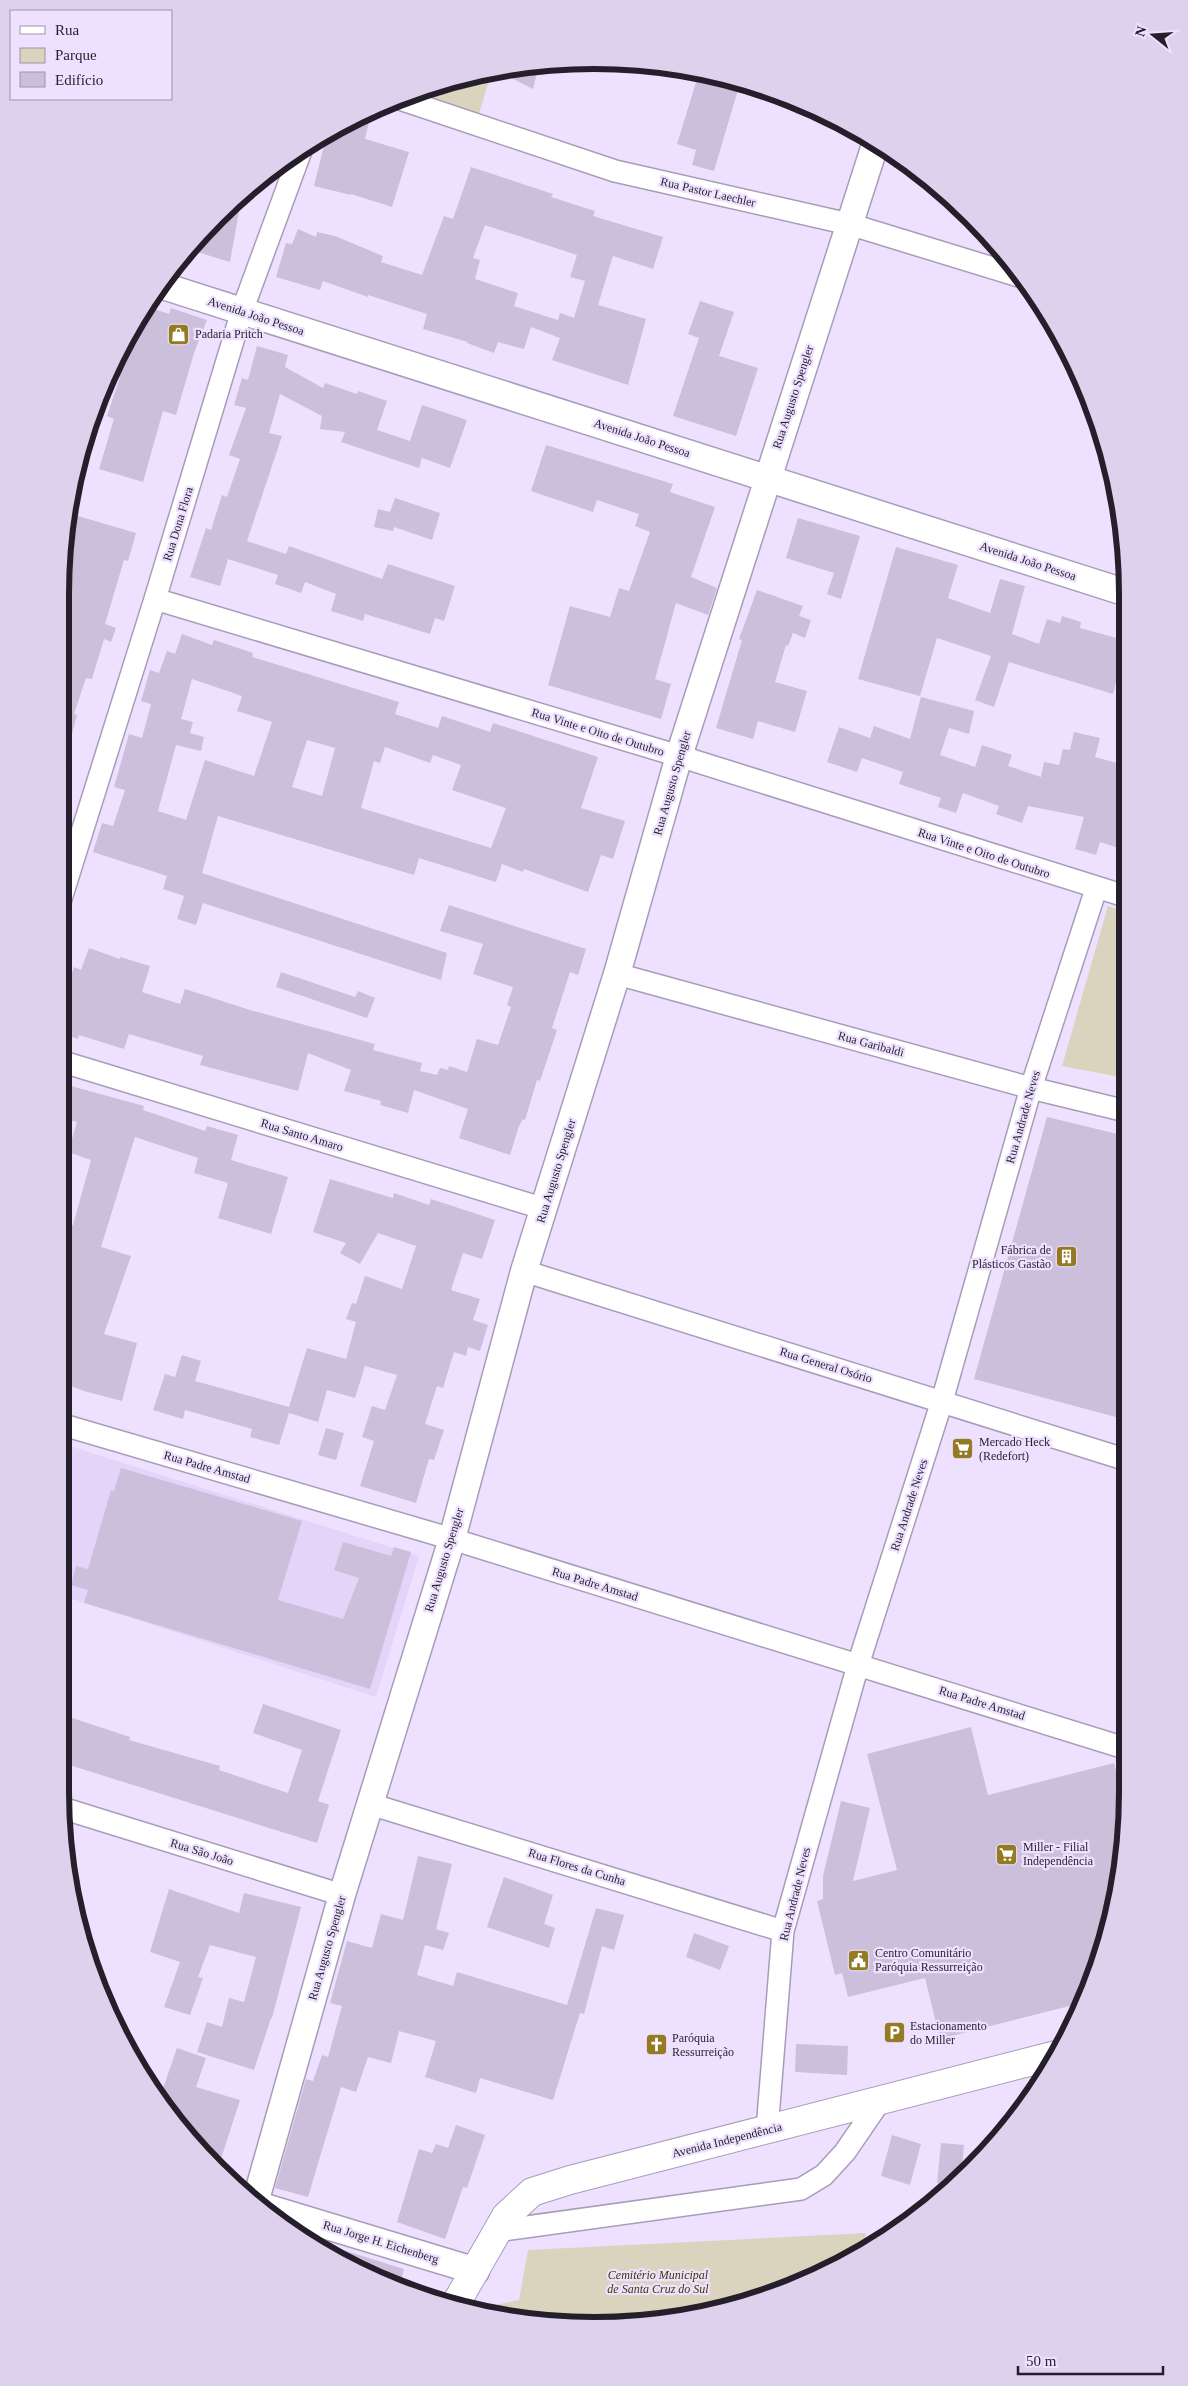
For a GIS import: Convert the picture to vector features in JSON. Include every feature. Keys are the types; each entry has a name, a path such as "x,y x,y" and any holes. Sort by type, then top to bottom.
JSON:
{"main road":[{"name":"Avenida Independência","path":"459,2299 506,2216 532,2192 570,2180 1048,2057"}],"street":[{"name":"Rua Pastor Laechler","path":"410,102 615,171 849,224 1011,274"},
{"name":"Rua Augusto Spengler","path":"258,2196 342,1895 452,1539 524,1271 617,974 679,756 874,149"},
{"name":"Rua Dona Flora","path":"69,873 155,599 242,311 298,160"},
{"name":"Avenida João Pessoa","path":"167,287 1119,590"},
{"name":"Rua Vinte e Oito de Outubro","path":"155,599 679,756 1096,889 1119,895"},
{"name":"Rua Andrade Neves","path":"767,2130 783,1931 858,1665 942,1401 1031,1088 1096,889"},
{"name":"Rua Garibaldi","path":"617,974 1031,1088 1119,1109"},
{"name":"Rua Santo Amaro","path":"69,1063 544,1209"},
{"name":"Rua General Osório","path":"524,1271 1119,1457"},
{"name":"Rua Padre Amstad","path":"69,1427 452,1539 1119,1746"},
{"name":"Rua Flores da Cunha","path":"370,1804 783,1931"},
{"name":"Rua São João","path":"70,1810 342,1895"},
{"path":"497,2231 801,2188 824,2174 846,2152 880,2101"},
{"name":"Rua Jorge H. Eichenberg","path":"275,2210 476,2271"}],"shaded area":[{"path":"69,1446 419,1556 376,1697 69,1598"}],"green space":[{"path":"489,80 479,114 429,96"},
{"path":"1108,906 1119,910 1119,1077 1062,1066"},
{"name":"Cemitério Municipal de Santa Cruz do Sul","path":"866,2233 865,2242 857,2247 795,2277 763,2289 696,2307 663,2313 628,2316 560,2316 525,2313 493,2307 495,2305 519,2300 528,2250"}],"building":[{"path":"537,72 533,89 507,76"},
{"path":"697,79 738,89 714,171 692,165 696,150 677,144"},
{"path":"366,121 369,122 365,139 409,152 392,207 351,194 314,186 325,143"},
{"path":"471,167 553,194 551,197 595,211 593,216 663,237 653,269 613,256 598,305 646,319 628,385 552,360 560,338 531,327 524,349 498,342 494,353 468,342 423,329 427,314 368,295 368,297 323,281 320,290 276,277 286,243 292,244 298,229 316,237 317,232 335,236 383,256 381,262 422,275 444,216 453,219","holes":["485,225 577,255 570,277 585,281 574,318 560,313 558,320 514,306 518,293 475,279 480,260 473,258"]},
{"path":"240,207 230,262 196,252"},
{"path":"700,301 734,312 719,356 758,368 736,436 673,416 699,338 688,334"},
{"path":"171,308 207,320 194,353 176,415 163,411 143,482 99,469 114,419 107,416 120,377 117,376 123,362 153,309 169,314"},
{"path":"257,346 288,355 285,367 323,388 325,383 357,394 358,391 387,401 377,430 410,441 422,405 467,420 450,468 422,458 419,468 341,442 345,432 320,429 322,416 280,394 269,433 282,436 247,541 286,554 289,546 382,579 388,564 455,586 444,621 435,618 430,634 365,614 363,621 331,611 336,594 305,582 301,593 275,584 278,575 228,559 220,586 190,577 206,528 211,530 222,495 227,497 240,459 229,455 246,408 234,405 242,378 248,380"},
{"path":"546,445 673,484 670,492 715,507 691,577 717,588 708,615 676,603 655,679 671,684 661,719 548,685 570,606 610,617 619,588 629,591 650,532 635,526 639,514 597,500 593,512 531,491"},
{"path":"395,498 440,513 432,540 394,527 393,531 374,527 378,509 390,512"},
{"path":"78,516 136,533 128,561 124,560 105,624 116,628 111,642 104,639 92,679 86,678 74,714 77,715 69,745 69,594 72,537"},
{"path":"798,518 860,536 841,599 827,594 834,573 786,558"},
{"path":"896,547 958,565 948,598 990,613 1000,579 1025,586 1012,634 1039,644 1047,619 1060,623 1062,616 1081,622 1080,628 1119,639 1119,671 1113,694 1009,662 994,707 975,700 991,656 937,638 920,696 858,679"},
{"path":"757,590 803,606 799,616 811,620 805,638 793,633 788,646 786,645 775,682 807,691 795,732 758,721 753,739 716,728 742,640 739,639"},
{"path":"182,634 212,645 214,640 253,653 252,657 399,702 395,714 438,728 442,716 490,732 493,723 598,757 581,808 625,821 613,859 601,855 588,892 524,869 523,872 502,864 496,882 419,858 414,875 218,816 202,873 447,953 441,980 203,903 196,925 177,919 184,896 163,889 167,876 93,852 102,823 113,826 125,790 114,787 129,734 142,738 151,704 141,701 150,670 159,673 167,651 175,654","holes":["192,679 242,696 237,711 272,722 254,776 205,760 186,820 158,811 176,745 201,751 204,737 190,733 193,722 181,719","307,740 335,748 322,796 292,787","385,747 430,763 433,755 461,765 452,790 506,808 491,848 361,808 374,761 380,763"]},
{"path":"921,697 974,711 969,734 949,728 940,755 975,767 982,745 1012,755 1008,766 1041,777 1044,762 1059,765 1063,749 1070,750 1074,732 1100,738 1095,757 1119,764 1119,848 1100,842 1096,855 1075,849 1084,817 1028,806 1022,823 996,814 999,806 963,793 956,813 938,807 941,798 899,784 903,772 862,758 857,772 827,762 839,727 870,738 874,726 910,739"},
{"path":"449,905 586,949 578,975 570,972 552,1028 557,1030 540,1081 537,1080 525,1120 523,1119 519,1126 510,1155 459,1138 468,1109 414,1090 408,1113 380,1105 381,1101 344,1091 351,1070 308,1053 298,1091 200,1065 203,1056 129,1034 124,1049 79,1035 78,1039 69,1036 69,983 74,967 81,970 89,948 120,959 120,957 150,966 142,992 180,1004 185,989 250,1010 375,1044 373,1050 422,1063 420,1071 437,1075 440,1068 448,1070 449,1066 467,1072 477,1039 498,1045 511,1007 507,1005 513,987 473,974 483,944 440,931"},
{"path":"281,972 355,997 358,991 375,998 367,1018 276,987"},
{"path":"69,1085 144,1106 143,1110 205,1131 207,1126 238,1135 231,1160 288,1177 271,1234 218,1218 228,1183 194,1173 198,1158 135,1137 101,1247 131,1256 104,1334 137,1343 122,1401 69,1385 69,1224 73,1225 91,1160 69,1152 77,1122 69,1120"},
{"name":"Fábrica de Plásticos Gastão","path":"1047,1117 1119,1134 1119,1418 974,1379"},
{"path":"330,1179 393,1198 394,1193 429,1205 431,1199 495,1220 482,1259 463,1253 451,1290 480,1299 473,1320 488,1325 480,1351 468,1347 466,1356 454,1352 443,1388 437,1386 425,1424 444,1430 434,1460 429,1459 416,1503 360,1486 374,1441 362,1437 372,1406 385,1410 397,1375 365,1366 355,1398 327,1390 318,1422 289,1413 279,1445 250,1437 252,1429 185,1410 183,1419 153,1410 165,1374 175,1377 182,1355 201,1361 195,1381 289,1407 307,1348 346,1359 356,1322 346,1319 352,1303 356,1304 365,1276 402,1289 416,1246 378,1233 360,1264 340,1253 346,1243 313,1232"},
{"path":"326,1428 344,1433 336,1460 318,1455"},
{"path":"121,1468 302,1521 278,1600 343,1619 359,1578 334,1570 343,1542 391,1556 394,1547 411,1552 370,1689 84,1603 88,1590 71,1585 76,1566 88,1569 111,1490 114,1491"},
{"path":"263,1704 341,1730 318,1801 329,1805 317,1843 69,1765 69,1717 130,1737 129,1740 220,1766 219,1770 288,1793 302,1750 253,1733"},
{"name":"Miller - Filial Independência","path":"971,1727 988,1795 1114,1763 1119,1783 1115,1861 1101,1928 1091,1961 1074,2005 940,2039 925,1978 848,1997 842,1973 835,1975 817,1901 823,1899 823,1876 841,1801 870,1808 853,1881 897,1870 867,1754"},
{"path":"418,1856 452,1864 436,1929 449,1933 443,1950 425,1945 417,1975 453,1986 457,1972 567,2005 596,1908 624,1915 614,1950 602,1946 584,2014 580,2013 553,2100 480,2078 476,2093 425,2077 436,2041 399,2031 391,2063 368,2057 356,2092 341,2087 308,2197 275,2188 306,2079 313,2081 322,2055 328,2057 342,2006 330,2003 347,1941 372,1948 381,1914 403,1920"},
{"path":"504,1877 553,1895 544,1924 555,1928 549,1948 487,1927"},
{"path":"169,1889 239,1913 244,1893 301,1907 272,2018 254,2070 197,2052 207,2022 222,2027 229,1998 244,2002 256,1957 210,1945 198,1977 203,1978 190,2015 164,2007 180,1962 150,1952"},
{"path":"694,1933 729,1946 720,1970 686,1957"},
{"path":"796,2044 848,2046 847,2075 795,2072"},
{"path":"177,2048 206,2058 196,2087 240,2100 220,2160 177,2112 162,2091"},
{"path":"456,2125 485,2135 467,2188 463,2187 445,2239 397,2222 419,2149 432,2153 436,2144 448,2148"},
{"path":"892,2135 921,2144 910,2185 881,2176"},
{"path":"941,2143 964,2145 962,2166 943,2184 937,2183"},
{"path":"330,2246 404,2269 401,2280 362,2263"}],"place":[{"name":"Padaria Pritch","path":"179,334"},
{"name":"Fábrica de Plásticos Gastão","path":"1067,1257"},
{"name":"Mercado Heck (Redefort)","path":"963,1449"},
{"name":"Miller - Filial Independência","path":"1007,1854"},
{"name":"Centro Comunitário Paróquia Ressurreição","path":"859,1960"},
{"name":"Estacionamento do Miller","path":"894,2033"},
{"name":"Paróquia Ressurreição","path":"656,2045"}]}
